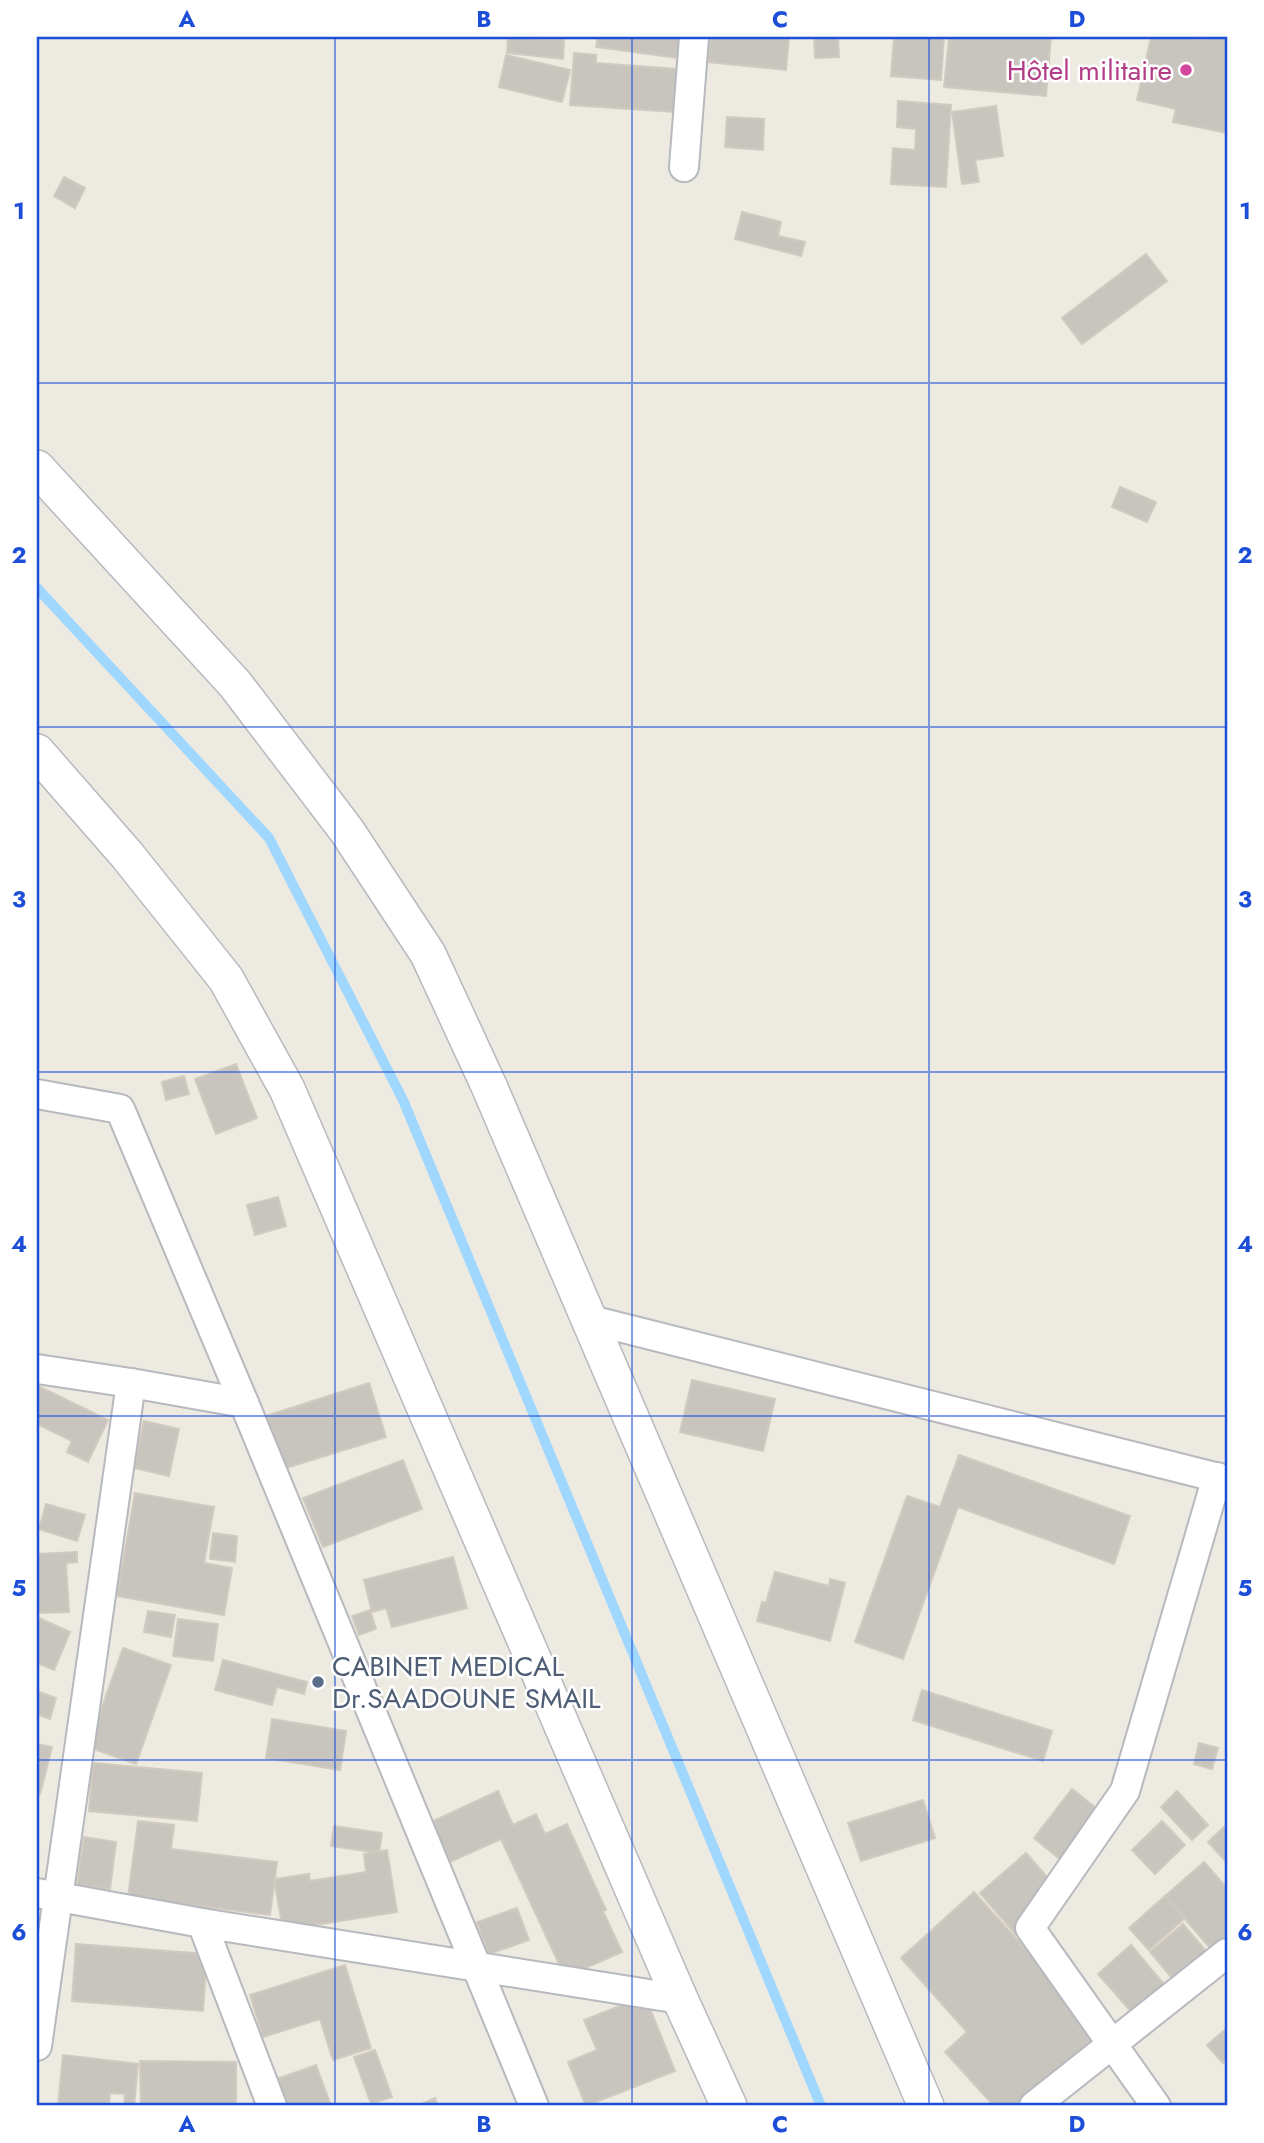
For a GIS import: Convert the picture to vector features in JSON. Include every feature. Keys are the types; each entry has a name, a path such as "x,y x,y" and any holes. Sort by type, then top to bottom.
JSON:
{"street":[{"path":"684,167 694,37"},
{"path":"37,468 235,684 347,831 428,954 489,1086 926,2106"},
{"path":"37,752 127,855 226,979 287,1089 680,1999 729,2106"},
{"path":"37,1094 120,1109 534,2106"},
{"path":"587,1319 1222,1479 1125,1791 1030,1928 1156,2106"},
{"path":"37,1369 244,1403"},
{"path":"37,2046 48,1895 131,1383"},
{"path":"48,1895 202,1923 680,1999"},
{"path":"202,1923 272,2106"},
{"path":"1034,2106 1227,1953"}],"building":[{"path":"508,37 564,40 563,59 507,53"},
{"path":"598,37 680,37 677,58 596,47"},
{"path":"710,37 789,37 786,70 708,62"},
{"path":"814,37 838,37 839,57 815,58"},
{"path":"894,37 944,37 941,80 891,76"},
{"path":"949,37 1051,37 1046,96 944,87"},
{"name":"Hôtel militaire","path":"1151,37 1187,37 1202,40 1201,37 1227,37 1227,133 1173,122 1176,109 1137,100"},
{"path":"574,53 596,55 596,63 677,69 675,112 570,105"},
{"path":"506,55 570,70 562,102 499,87"},
{"path":"898,101 951,105 946,187 891,184 893,148 915,150 916,129 897,127"},
{"path":"996,106 1003,156 975,160 979,182 962,184 952,112"},
{"path":"727,117 764,119 763,150 725,147"},
{"path":"64,177 85,188 75,208 54,196"},
{"path":"742,212 781,222 778,236 805,242 801,256 735,239"},
{"path":"1146,254 1167,281 1082,344 1062,318"},
{"path":"1120,487 1156,502 1147,522 1112,507"},
{"path":"236,1064 257,1118 216,1134 195,1079"},
{"path":"184,1076 189,1094 166,1100 162,1082"},
{"path":"278,1197 286,1226 255,1235 247,1205"},
{"path":"692,1380 775,1399 763,1451 680,1432"},
{"path":"369,1383 386,1437 283,1469 266,1416"},
{"path":"38,1386 108,1420 88,1462 67,1452 72,1441 37,1424"},
{"path":"144,1421 179,1429 169,1476 134,1468"},
{"path":"959,1455 1130,1516 1114,1564 958,1507 903,1659 855,1642 907,1496 940,1507"},
{"path":"403,1460 422,1509 323,1547 303,1498"},
{"path":"135,1493 214,1507 204,1563 232,1568 224,1615 117,1596"},
{"path":"46,1504 85,1515 77,1541 39,1529"},
{"path":"213,1533 237,1536 235,1562 210,1559"},
{"path":"77,1552 77,1562 66,1563 69,1612 37,1613 37,1554"},
{"path":"453,1557 467,1608 392,1627 386,1608 372,1612 364,1580"},
{"path":"775,1572 829,1586 830,1579 845,1583 830,1641 757,1621 762,1602 766,1603"},
{"path":"370,1610 376,1629 359,1635 352,1616"},
{"path":"148,1611 175,1615 171,1637 144,1632"},
{"path":"39,1618 70,1632 54,1670 37,1663"},
{"path":"178,1619 218,1624 213,1661 173,1656"},
{"path":"123,1648 171,1665 136,1764 88,1747"},
{"path":"223,1660 307,1682 304,1694 277,1687 272,1705 215,1690"},
{"path":"922,1690 1052,1731 1043,1761 913,1720"},
{"path":"37,1691 56,1698 50,1719 37,1714"},
{"path":"272,1719 346,1731 340,1770 266,1758"},
{"path":"1199,1743 1218,1748 1212,1769 1194,1764"},
{"path":"37,1744 52,1747 40,1794 37,1793"},
{"path":"93,1763 202,1773 197,1821 89,1811"},
{"path":"1072,1789 1111,1820 1072,1869 1034,1838"},
{"path":"498,1791 513,1825 536,1814 545,1834 567,1824 622,1952 565,1977 501,1839 450,1862 431,1822"},
{"path":"1177,1791 1208,1825 1192,1840 1161,1807"},
{"path":"923,1800 935,1838 861,1861 848,1823"},
{"path":"138,1821 174,1825 171,1849 277,1862 270,1915 128,1897"},
{"path":"1162,1821 1185,1845 1155,1874 1132,1850"},
{"path":"1227,1824 1227,1863 1208,1842"},
{"path":"334,1826 382,1833 379,1853 331,1846"},
{"path":"84,1837 116,1842 110,1889 77,1885"},
{"path":"387,1850 397,1912 283,1930 274,1879 309,1874 310,1881 366,1872 364,1854"},
{"path":"1026,1853 1062,1894 1016,1935 980,1893"},
{"path":"1204,1862 1227,1888 1227,1949 1218,1957 1165,1896"},
{"path":"974,1892 1104,2036 1026,2106 994,2106 945,2052 967,2032 901,1958"},
{"path":"1165,1896 1185,1918 1149,1950 1129,1928"},
{"path":"517,1908 529,1940 489,1954 477,1922"},
{"path":"1183,1924 1217,1964 1184,1992 1150,1952"},
{"path":"76,1944 207,1954 203,2011 72,2001"},
{"path":"1131,1945 1168,1989 1136,2017 1098,1974"},
{"path":"345,1965 371,2048 333,2060 320,2019 263,2037 250,1995"},
{"path":"645,1996 675,2071 586,2106 568,2062 597,2050 584,2020"},
{"path":"1227,2028 1227,2062 1226,2060 1223,2063 1207,2045"},
{"path":"375,2050 392,2097 371,2104 354,2057"},
{"path":"63,2055 138,2064 134,2106 124,2106 125,2094 110,2093 109,2106 58,2106"},
{"path":"140,2061 236,2062 236,2106 141,2106"},
{"path":"316,2065 331,2106 280,2106 271,2081"},
{"path":"435,2098 438,2106 417,2106"}],"waterway":[{"path":"37,588 269,838 403,1100 821,2106"}],"place":[{"name":"Hôtel militaire","path":"1186,70"},
{"name":"CABINET MEDICAL Dr.SAADOUNE SMAIL","path":"318,1682"}]}
